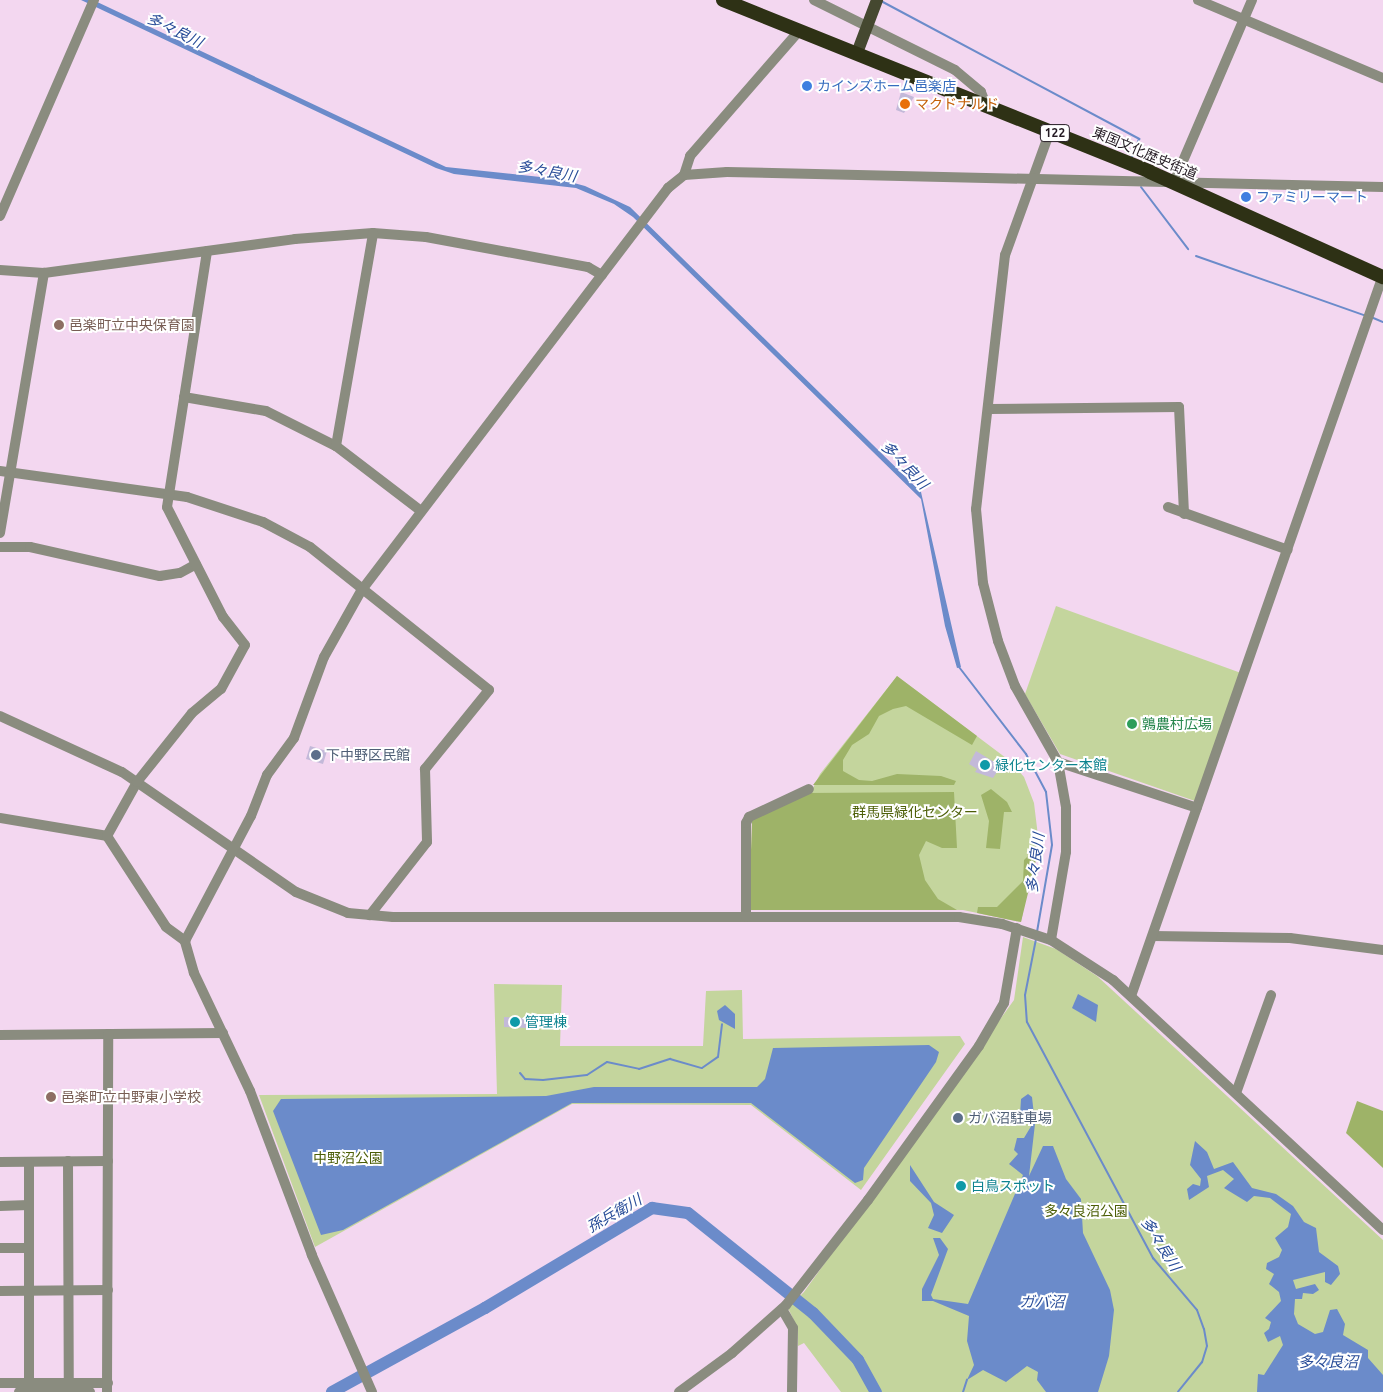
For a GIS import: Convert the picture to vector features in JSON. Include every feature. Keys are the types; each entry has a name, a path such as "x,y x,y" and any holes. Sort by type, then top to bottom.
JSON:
{"highway":[{"name":"東国文化歴史街道","path":"724,0 750,4 800,30 1174,182 1383,276"}],"main road":[{"path":"857,53 877,0"}],"street":[{"path":"0,216 94,0"},
{"path":"814,0 956,70 981,92 986,105"},
{"path":"1198,0 1383,78"},
{"path":"1174,182 1252,0"},
{"path":"185,941 251,816 267,775 294,738 324,657 362,591 635,230 653,207 684,175 690,156 800,30"},
{"path":"1049,940 1068,832 1058,762 1007,666 983,583 976,510 990,409 1005,255 1050,131"},
{"path":"684,175 727,172 1383,187"},
{"path":"0,270 44,273 207,251 373,233 435,239 588,267 602,275"},
{"path":"336,446 373,233"},
{"path":"107,836 137,782 192,713 221,689 244,645 223,618 167,507 207,251"},
{"path":"0,533 5,472 44,273"},
{"path":"1131,996 1383,276"},
{"path":"184,397 266,411 336,446 422,512"},
{"path":"990,409 1179,407 1184,514"},
{"path":"5,472 168,495 236,513 294,538 489,690 426,769 427,842 370,916"},
{"path":"1168,507 1288,550"},
{"path":"0,547 39,549 160,576 180,573 196,564"},
{"path":"0,716 112,766 296,892 348,913 370,916 960,917 1021,930 1049,940 1097,967 1131,996 1383,1230"},
{"path":"1058,762 1197,808"},
{"path":"746,917 746,824 750,817 809,789"},
{"path":"0,818 107,836 166,927 185,941 194,973 250,1091 358,1366 370,1388"},
{"path":"679,1392 732,1353 800,1291 982,1040 1006,998 1021,930"},
{"path":"1153,936 1290,938 1383,950"},
{"path":"1236,1093 1271,995"},
{"path":"0,1034 223,1033"},
{"path":"0,1383 29,1388 108,1388 108,1034"},
{"path":"68,1161 69,1387"},
{"path":"0,1162 108,1161"},
{"path":"29,1162 29,1388"},
{"path":"0,1206 29,1205"},
{"path":"0,1248 29,1248"},
{"path":"0,1291 108,1290"},
{"path":"784,1307 793,1328 792,1392"},
{"path":"69,1387 90,1392"},
{"path":"19,1392 29,1388"}],"green space":[{"name":"鶉農村広場","path":"1056,606 1241,673 1195,801 1060,754 1025,694"},
{"name":"群馬県緑化センター","path":"897,676 1010,761 1024,777 1034,803 1038,836 1021,922 963,910 866,909 811,792 820,774"},
{"path":"897,676 977,736 972,745 906,706 893,709 879,716 869,734 852,745 843,760 843,771 859,780 872,781 897,774 941,776 956,781 954,785 813,785"},
{"path":"991,789 1007,802 1012,812 1004,812 1000,849 986,848 989,821 981,795"},
{"path":"954,792 957,848 942,848 926,841 919,855 925,880 938,899 957,910 749,910 752,820 805,793"},
{"path":"1029,855 1037,856 1021,922 977,913 978,907 997,907 1023,881 1024,860"},
{"name":"多々良沼公園","path":"1023,937 1056,949 1097,976 1383,1240 1383,1392 841,1392 804,1343 798,1346 798,1329 788,1308 804,1292 1014,1000"},
{"name":"中野沼公園","path":"494,984 562,985 560,1046 703,1046 706,991 742,990 743,1039 960,1036 965,1044 861,1190 751,1105 572,1104 315,1247 259,1095 497,1094"},
{"path":"1357,1101 1383,1111 1383,1168 1346,1133"}],"water":[{"path":"81,0 93,0 446,167 559,179 585,186 630,207 921,492 961,667 957,668 945,626 921,499 633,217 614,204 576,188 454,174 436,168"},
{"path":"1078,994 1098,1005 1096,1022 1072,1008"},
{"path":"725,1005 735,1014 735,1029 719,1020 717,1011"},
{"name":"中野沼公園","path":"929,1045 939,1052 936,1062 864,1168 863,1180 855,1183 751,1103 572,1103 343,1230 321,1235 273,1111 281,1099 546,1096 594,1087 757,1087 765,1079 773,1048"},
{"name":"ガバ沼","path":"1028,1094 1032,1097 1035,1124 1029,1176 1043,1146 1053,1146 1066,1179 1081,1199 1083,1233 1110,1290 1114,1310 1109,1356 1098,1392 1046,1392 1037,1380 1038,1372 1027,1366 1006,1382 983,1370 967,1380 974,1365 967,1341 969,1316 933,1301 922,1301 922,1289 939,1255 933,1238 940,1238 948,1249 931,1295 933,1299 968,1304 1023,1175 1009,1164 1018,1154 1014,1150 1017,1138 1024,1138 1033,1123 1020,1115 1021,1099"},
{"name":"多々良沼","path":"1195,1141 1207,1152 1214,1169 1233,1162 1252,1188 1276,1194 1293,1206 1304,1222 1316,1228 1319,1252 1338,1266 1340,1274 1331,1285 1325,1282 1325,1272 1293,1280 1296,1289 1315,1284 1319,1290 1313,1294 1303,1293 1302,1299 1295,1299 1294,1314 1298,1324 1315,1334 1323,1332 1330,1310 1337,1309 1345,1324 1343,1335 1368,1350 1368,1358 1383,1375 1383,1392 1257,1392 1258,1374 1264,1375 1283,1345 1280,1336 1268,1342 1264,1333 1269,1329 1271,1322 1265,1318 1281,1301 1279,1292 1269,1284 1274,1274 1266,1269 1267,1263 1279,1257 1282,1250 1275,1238 1288,1227 1291,1214 1270,1198 1254,1196 1247,1202 1224,1188 1234,1179 1223,1170 1207,1176 1209,1187 1189,1200 1187,1189 1193,1184 1200,1186 1201,1179 1190,1165"},
{"path":"910,1165 934,1202 954,1215 942,1233 928,1228 934,1215 931,1203 910,1181"}],"building":[{"name":"マクドナルド","path":"901,92 914,97 904,113 896,110"},
{"name":"下中野区民館","path":"310,746 327,751 323,764 306,759"},
{"name":"緑化センター本館","path":"976,751 1001,766 993,778 975,772 977,769 969,764"},
{"name":"管理棟","path":"504,1017 526,1018 526,1028 504,1027"}],"waterway":[{"path":"881,1 1139,139 1132,157"},
{"path":"1141,187 1188,249"},
{"path":"1196,256 1364,315"},
{"path":"1371,317 1383,322"},
{"name":"多々良川","path":"959,667 1026,754 1046,792 1052,845 1037,932"},
{"name":"多々良川","path":"1036,939 1025,995 1027,1022 1153,1258 1197,1310 1204,1329 1207,1346 1202,1362 1178,1392"},
{"path":"520,1073 525,1079 543,1080 587,1075 607,1062 639,1069 670,1059 702,1068 718,1057 722,1024"},
{"name":"孫兵衛川","path":"332,1392 485,1308 652,1208 688,1213 813,1313 858,1360 876,1392"},
{"path":"963,1392 967,1380"}],"place":[{"name":"カインズホーム邑楽店","path":"807,86"},
{"name":"マクドナルド","path":"905,104"},
{"name":"ファミリーマート","path":"1246,197"},
{"name":"邑楽町立中央保育園","path":"59,325"},
{"name":"鶉農村広場","path":"1132,724"},
{"name":"下中野区民館","path":"316,755"},
{"name":"緑化センター本館","path":"985,765"},
{"name":"管理棟","path":"515,1022"},
{"name":"邑楽町立中野東小学校","path":"51,1097"},
{"name":"ガバ沼駐車場","path":"958,1118"},
{"name":"白鳥スポット","path":"961,1186"}]}
